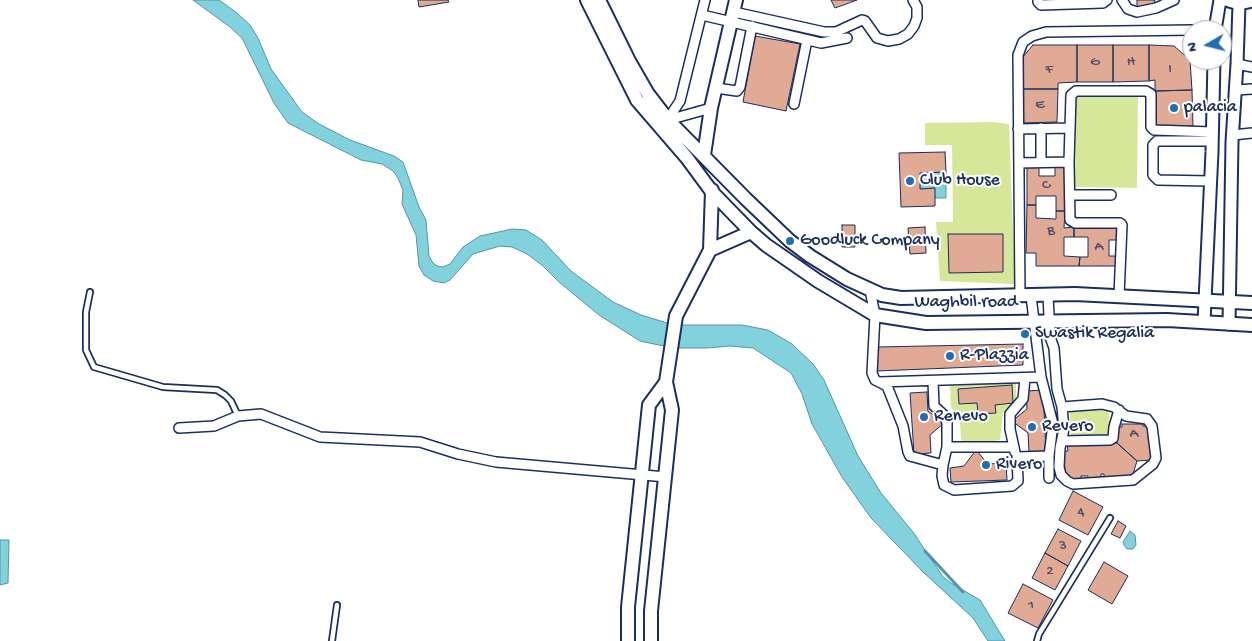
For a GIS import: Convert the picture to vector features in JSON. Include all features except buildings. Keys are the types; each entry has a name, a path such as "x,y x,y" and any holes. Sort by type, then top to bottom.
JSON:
{"main road":[{"name":"Waghbil road","path":"587,0 633,79 648,94 664,124 712,192 754,235 818,281 875,315 926,323 1034,320 1167,320 1252,325"},
{"name":"Waghbil road","path":"599,0 633,79"},
{"path":"704,155 711,108 734,11"},
{"name":"Waghbil road","path":"664,124 704,155 772,223 810,256 847,279 882,295 901,298 1075,294 1252,303"},
{"path":"652,641 651,611 672,410 666,382 676,316 710,250 714,166"},
{"path":"710,250 754,235 772,223"},
{"path":"1167,320 1168,298"},
{"path":"628,641 628,607 649,405 666,382"}],"street":[{"path":"664,124 680,101 705,0"},
{"path":"702,15 734,11 824,32 836,32 862,20 865,21 876,38 888,41 899,39 908,34 914,26 917,18 917,6 913,0"},
{"path":"1038,0 1041,5 1103,3 1107,0"},
{"path":"1122,0 1128,9 1137,12 1156,8 1174,0"},
{"path":"1217,20 1220,0"},
{"path":"1226,0 1239,4 1252,1"},
{"path":"1229,324 1232,152 1239,4"},
{"path":"734,11 752,26 807,40 821,43 847,38"},
{"path":"716,88 736,91 740,87 752,26"},
{"path":"1049,478 1049,456 1053,424 1041,377 1034,320 1026,296 1019,163 1018,55 1023,42 1032,36 1046,32 1182,30"},
{"path":"794,104 807,40"},
{"path":"1237,64 1252,67"},
{"path":"1204,322 1214,70"},
{"path":"1236,90 1252,89"},
{"path":"1119,296 1122,225 1120,223 1075,223 1070,220 1071,95 1076,91 1146,91 1151,94 1151,127 1154,130 1212,142 1232,152"},
{"path":"664,124 711,108"},
{"path":"1018,128 1070,128"},
{"path":"1041,128 1041,162"},
{"path":"1233,135 1252,133"},
{"path":"1210,181 1158,180 1153,175 1153,145 1157,141 1212,142"},
{"path":"1019,163 1069,162"},
{"path":"1070,195 1112,195"},
{"path":"1210,199 1231,199"},
{"path":"870,290 875,315 872,373 876,380 887,386 903,426 910,456 943,466"},
{"path":"1048,295 1050,337 1054,348 1056,389 1062,407 1064,429 1059,467 1061,475 1073,484 1133,480 1153,464 1156,458 1152,426 1147,419 1126,416 1114,407 1102,404 1062,407"},
{"path":"880,382 1041,377"},
{"path":"933,381 934,406 945,416 947,423 947,447 942,476 944,485 954,490 1012,486 1018,481 1017,457 1010,428 1010,414 1023,399 1025,378"},
{"path":"1062,441 1110,440 1113,438 1119,410"},
{"path":"179,428 214,426 238,416 261,414 320,437 420,442 458,454 496,462 666,476"},
{"path":"947,447 1014,446"},
{"path":"1017,457 1049,456"}],"lane":[{"path":"90,292 86,312 86,350 94,367 163,387 217,390 230,401 238,416"},
{"path":"1037,641 1039,634 1110,518"},
{"path":"332,641 337,605"}],"green space":[{"path":"1076,95 1138,96 1137,188 1075,187"},
{"path":"993,122 1009,124 1015,284 940,281 936,222 953,222 952,145 925,145 925,123"},
{"path":"1016,382 1016,405 1003,413 1000,440 962,446 959,413 951,408 950,386"},
{"path":"1109,408 1110,435 1071,437 1070,410"}],"water":[{"path":"193,0 219,0 250,25 258,38 271,69 302,112 319,124 350,140 394,156 403,162 419,207 426,220 429,256 437,266 443,267 450,264 463,247 480,236 512,229 526,230 542,240 571,271 613,302 641,315 674,325 742,325 768,330 792,344 813,364 824,380 858,456 881,493 913,532 943,577 980,600 1005,641 988,641 973,618 923,572 871,518 842,477 812,424 802,394 791,373 753,348 730,346 673,348 640,341 599,315 559,282 543,266 527,254 512,247 500,246 473,254 450,280 444,283 433,281 424,275 419,266 416,235 402,204 403,190 393,171 382,164 361,160 288,123 274,103 242,38"},
{"path":"946,172 946,198 935,198 934,188 920,189 920,173"},
{"path":"1130,531 1135,535 1136,545 1133,549 1127,549 1123,542"},
{"path":"0,540 9,540 8,583 0,585"}],"waterway":[{"path":"925,551 963,592"}],"place":[{"name":"palacia","path":"1174,108"},
{"name":"Club House","path":"910,181"},
{"name":"Goodluck Company","path":"790,241"},
{"name":"Swastik Regalia","path":"1025,334"},
{"name":"R-Plazzia","path":"950,356"},
{"name":"Renevo","path":"924,417"},
{"name":"Revero","path":"1032,427"},
{"name":"Rivero","path":"986,465"}]}
